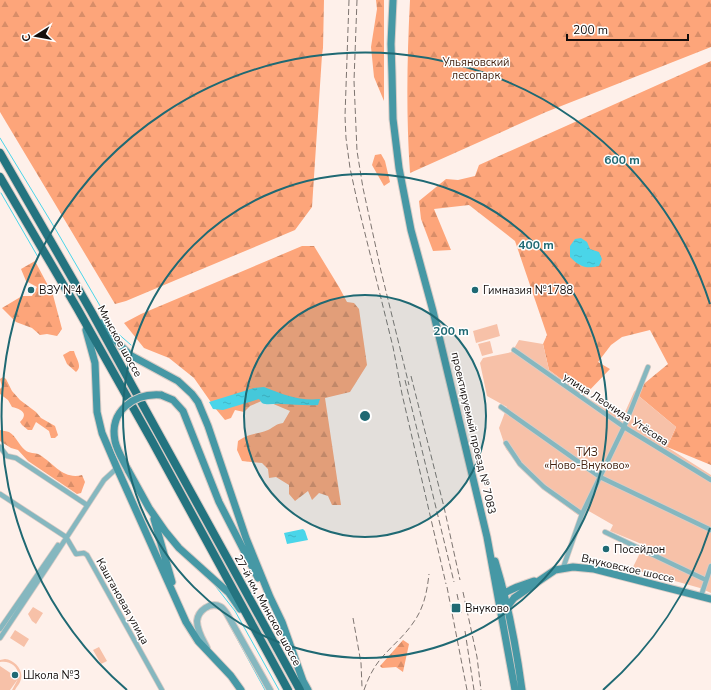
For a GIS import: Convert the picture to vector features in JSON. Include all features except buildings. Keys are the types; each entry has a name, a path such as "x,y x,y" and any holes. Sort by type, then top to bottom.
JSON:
{"highway":[{"name":"Минское шоссе","path":"0,154 91,311 218,541"},
{"name":"Минское шоссе","path":"0,177 77,308 209,546"},
{"name":"27-й км, Минское шоссе","path":"218,541 300,690"},
{"name":"27-й км, Минское шоссе","path":"209,546 288,690"}],"main road":[{"name":"проектируемый проезд № 7083","path":"393,0 393,119 399,168 411,230 438,332 502,596"},
{"path":"77,308 89,337 95,363 97,412 99,422 116,468 186,622 198,640 231,676 241,690"},
{"path":"91,311 112,337 130,355 178,381 198,402 208,426 246,538 285,629 303,681 308,690"},
{"path":"254,628 229,593 179,548 165,532 149,508 128,470 115,440 115,425 121,411 132,401 145,395 160,395 173,400 183,411 219,502 254,572 270,597"},
{"path":"149,508 157,528 180,609"},
{"name":"Внуковское шоссе","path":"508,606 514,598 555,570 577,567 594,569 701,596 711,600"},
{"name":"Внуковское шоссе","path":"502,596 517,587 542,578"},
{"path":"502,596 514,598"},
{"path":"502,596 508,606 522,690"},
{"path":"502,596 514,690"},
{"path":"285,629 292,661 303,690"}],"street":[{"name":"улица Леонида Утёсова","path":"514,350 624,427 711,480"},
{"path":"563,568 582,514 624,427 648,367"},
{"path":"501,406 600,477 711,530"},
{"path":"506,443 520,464 544,487 582,514"},
{"path":"0,447 7,456 16,458 87,505"},
{"path":"0,638 90,500 104,480 116,468"},
{"name":"Каштановая улица","path":"0,494 66,537 76,554 84,553 87,555 162,690"},
{"path":"605,532 706,580"},
{"path":"0,629 57,546 66,537"},
{"path":"701,596 711,566"},
{"path":"212,657 200,636 197,621 201,611 215,605 220,606 227,614 270,690"}],"green space":[{"path":"0,0 324,0 323,48 312,207 295,230 126,301 115,304 0,112"},
{"path":"376,0 384,0 384,101 374,77 371,47 377,9"},
{"name":"Ульяновский лесопарк","path":"410,0 711,0 711,47 546,112 410,173 407,86"},
{"path":"711,61 711,465 667,447 676,427 634,392 668,364 650,330 622,337 611,345 598,362 610,369 584,396 549,370 543,344 547,335 515,241 469,205 434,209 451,250 433,251 421,219 419,201 446,179 458,180 475,176 479,165"},
{"path":"381,154 385,161 390,182 384,186 372,165 375,155"},
{"path":"302,246 314,246 347,302 354,303 359,309 367,365 350,392 325,398 341,505 332,505 328,496 319,493 312,500 308,491 295,501 289,494 289,485 276,477 269,478 268,469 262,463 242,461 237,450 238,441 246,436 264,432 283,423 290,411 264,400 250,406 244,412 235,410 231,418 225,420 194,378 169,358 144,348 124,323 141,314"},
{"path":"35,261 53,295 62,329 57,336 47,334 40,335 32,328 16,322 2,308 22,296 32,296 37,287 26,281 21,269"},
{"path":"497,324 500,336 476,343 473,331"},
{"name":"ТИЗ «Ново-Внуково»","path":"519,340 543,344 549,370 584,396 622,419 634,392 676,427 667,447 711,475 711,593 700,588 632,569 644,545 610,531 613,525 587,510 578,515 544,490 523,470 506,449 499,428 507,407 487,396 480,363 483,358 512,352"},
{"path":"490,341 493,353 482,356 478,344"},
{"path":"70,351 74,351 79,365 76,372 67,364 63,355"},
{"path":"3,377 6,379 12,391 20,400 36,412 41,418 55,426 58,435 55,438 51,438 49,431 36,422 32,430 28,430 22,425 20,422 24,416 23,412 12,407 8,400 0,394 0,389 2,387 0,379"},
{"path":"0,430 9,432 27,451 40,455 64,473 76,476 82,475 85,482 81,493 77,494 28,461 18,450 11,448 0,441"},
{"path":"33,607 43,613 36,624 32,621 28,614"},
{"path":"15,630 29,639 24,647 10,638"},
{"path":"403,640 409,644 403,672 396,667 382,668 380,666"},
{"path":"99,647 107,661 101,664 93,650"},
{"path":"5,659 12,661 20,670 20,683 15,690 12,690 18,679 10,690 0,690 0,666 18,678 14,665 7,662 0,662 0,660"}],"water":[{"path":"581,238 587,242 590,249 599,252 602,259 599,266 583,266 570,257 570,246 575,239"},
{"path":"264,387 298,398 320,399 318,405 308,405 267,404 262,403 259,399 223,410 213,409 209,402 254,388"},
{"path":"303,529 308,540 287,544 284,533"}],"waterway":[{"path":"0,138 115,331 131,345"},
{"path":"1,193 38,257"},
{"path":"213,583 235,611 279,690"},
{"path":"229,624 265,690"}],"railway":[{"path":"349,0 345,116 350,168 393,347 402,394 446,584"},
{"path":"357,0 354,81 357,151 363,188 381,271 409,385"},
{"path":"411,376 444,507 460,580"},
{"path":"405,380 454,582"},
{"path":"364,690 370,675 379,661 407,631 420,612 429,574"},
{"path":"447,587 467,690"},
{"path":"463,592 477,657 481,690"},
{"path":"457,594 461,613"},
{"path":"353,618 361,663 362,687"},
{"path":"465,631 474,690"}],"place":[{"name":"ВЗУ №4","path":"31,290"},
{"name":"Гимназия №1788","path":"475,290"},
{"name":"Посейдон","path":"606,549"},
{"name":"Внуково","path":"456,608"},
{"name":"Школа №3","path":"15,675"}]}
